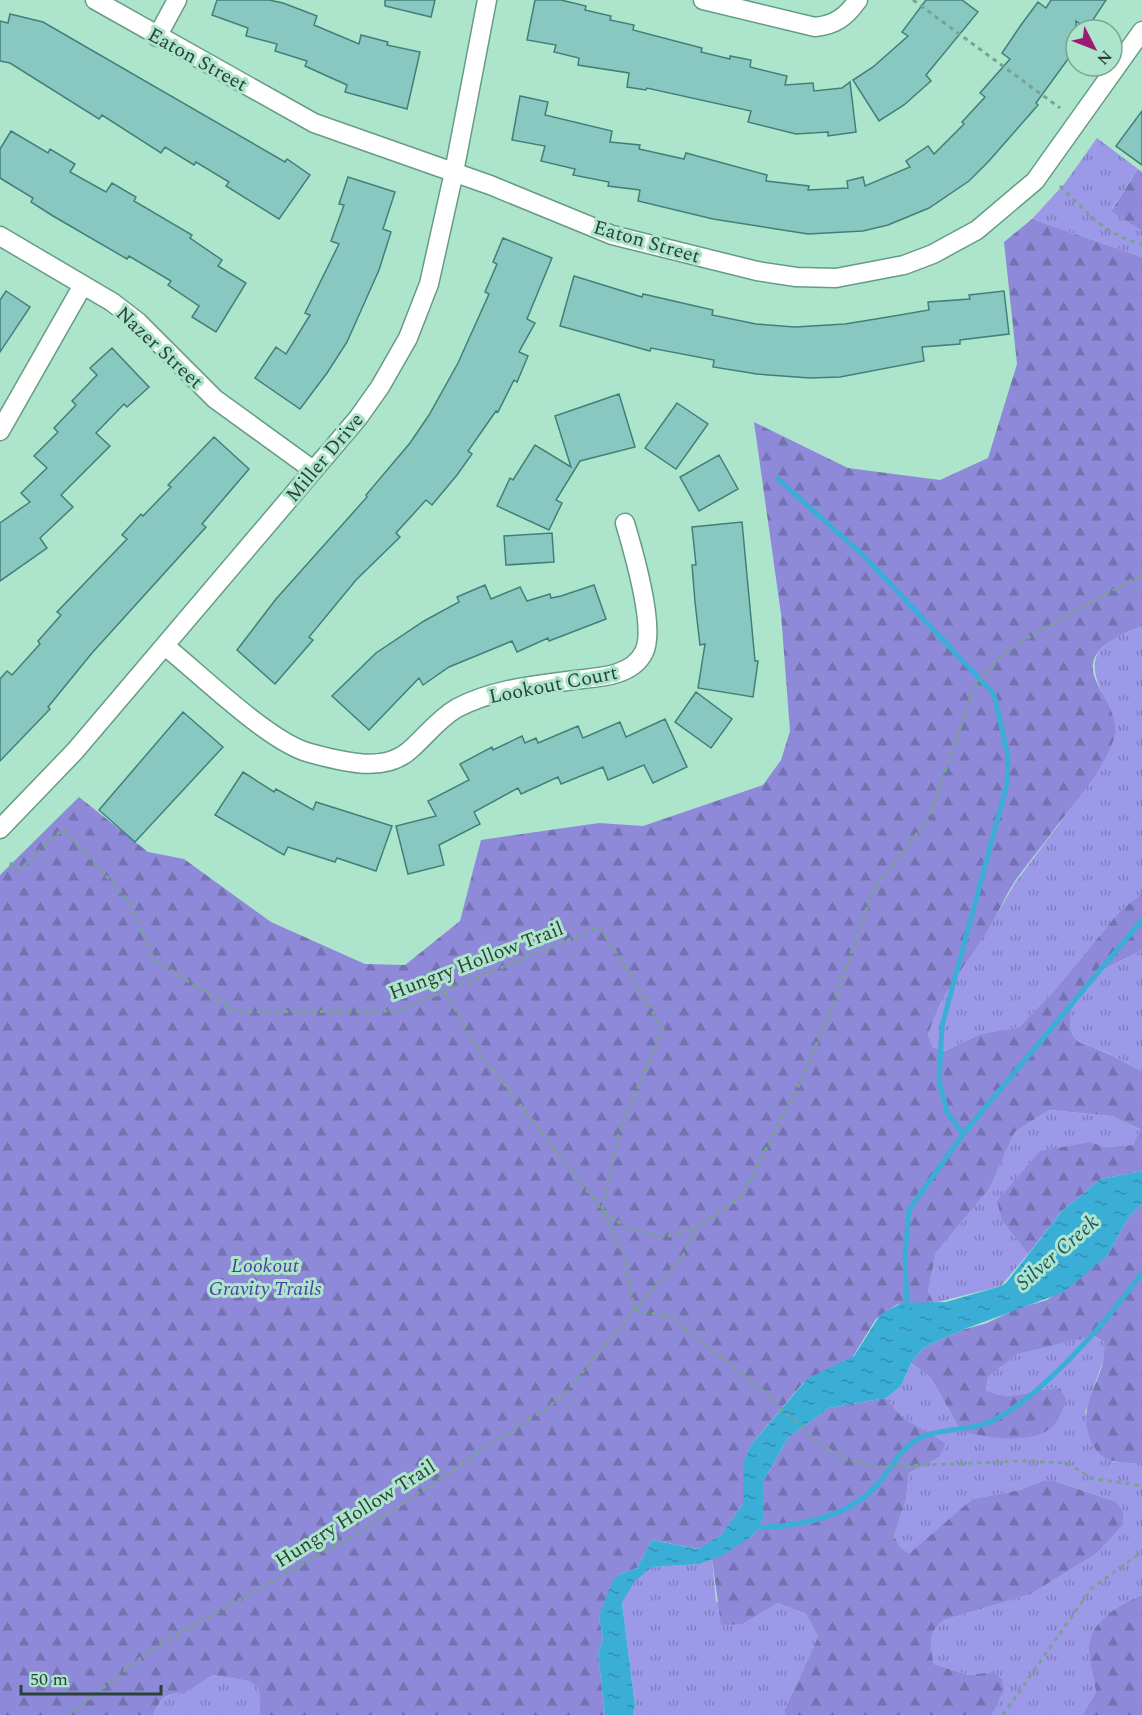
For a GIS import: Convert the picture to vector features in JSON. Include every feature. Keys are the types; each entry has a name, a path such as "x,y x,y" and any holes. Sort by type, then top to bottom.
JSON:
{"street":[{"name":"Eaton Street","path":"95,0 157,37 314,123 454,172 612,235 756,271 796,277 836,278 904,265 933,254 977,230 1017,199 1035,181 1142,31"},
{"path":"157,37 177,0"},
{"name":"Miller Drive","path":"0,829 48,781 165,646 375,395 408,338 431,276 454,172 487,0"},
{"path":"704,0 814,27 830,26 842,18 858,0"},
{"name":"Nazer Street","path":"0,236 83,285 138,322 214,399 313,470"},
{"path":"0,431 83,285"},
{"name":"Lookout Court","path":"165,646 270,732 290,745 309,753 361,762 379,764 395,760 409,751 443,718 469,702 511,689 619,673 639,660 647,641 640,573 625,524"}],"path":[{"path":"913,0 1060,108"},
{"path":"1060,186 1105,230 1120,238 1142,244"},
{"path":"602,1210 627,1228 665,1238 696,1227 742,1196 809,1064 833,1005 873,891 929,818 973,690 989,668 1015,645 1142,574"},
{"name":"Hungry Hollow Trail","path":"10,863 18,870 63,829 129,900 154,960 238,1012 397,1011 600,927 663,1029 619,1132 602,1210"},
{"path":"445,992 480,1053 602,1210 625,1258 634,1310 670,1317 768,1395 804,1430 828,1449 844,1458 876,1467 1067,1463 1090,1478 1142,1486"},
{"name":"Hungry Hollow Trail","path":"69,1715 152,1649 361,1531 561,1398 634,1310 682,1258 696,1227"},
{"path":"1003,1715 1091,1589 1142,1552"}],"green space":[{"path":"1097,138 1138,169 1111,210 1142,231 1142,257 1032,219 1065,183"},
{"path":"1138,169 1142,172 1142,231 1111,211"},
{"name":"Lookout Gravity Trails","path":"1032,219 1142,257 1142,626 1112,640 1097,654 1093,668 1096,681 1111,710 1115,726 1112,744 1107,755 1087,787 1015,881 990,927 946,994 928,1035 933,1047 945,1051 980,1034 1019,1027 1054,991 1119,912 1142,893 1142,950 1111,966 1086,985 1074,1005 1070,1025 1079,1042 1142,1071 1142,1171 1101,1179 1062,1211 1028,1254 1002,1221 997,1201 1040,1151 1091,1142 1103,1147 1133,1145 1140,1129 1112,1116 1049,1110 1015,1132 989,1189 936,1253 928,1291 934,1303 896,1305 876,1319 852,1358 803,1383 750,1446 743,1466 743,1504 721,1535 699,1549 652,1540 637,1568 618,1575 599,1616 603,1639 598,1653 605,1715 260,1715 259,1689 249,1681 213,1675 184,1694 172,1694 164,1698 153,1715 0,1715 0,875 79,797 148,852 184,859 271,922 365,964 405,965 460,921 481,840 599,823 643,826 763,785 781,760 790,731 781,614 754,422 848,468 940,480 988,458 1017,364 1004,242"},
{"path":"1142,626 1142,893 1119,912 1054,991 1019,1027 980,1034 945,1051 933,1047 928,1035 931,1023 953,980 987,931 1015,883 1088,785 1114,720 1095,673 1095,662 1099,652 1108,643"},
{"path":"1142,950 1142,1071 1079,1042 1070,1025 1074,1004 1086,985 1111,966"},
{"path":"1049,1110 1112,1116 1140,1129 1133,1145 1102,1147 1091,1142 1002,1221 1028,1254 1001,1286 934,1303 928,1291 936,1253 989,1189 1015,1132"},
{"path":"1142,1203 1142,1463 1112,1461 1100,1454 1091,1441 1086,1414 1104,1356 1104,1342 1094,1336 1018,1354 988,1377 986,1390 996,1394 1014,1395 1060,1388 1066,1399 1057,1421 1049,1429 1039,1435 1012,1438 998,1438 961,1431 931,1378 911,1363 923,1348 1016,1309 1047,1300 1107,1256 1129,1217"},
{"path":"1093,1336 1104,1342 1105,1355 1085,1413 1113,1462 1142,1463 1142,1595 1101,1620 1091,1636 1089,1656 1096,1692 1082,1715 992,1715 1004,1691 992,1672 968,1675 934,1664 932,1634 944,1620 1031,1594 1097,1553 1123,1525 1124,1513 1117,1502 1054,1481 1042,1481 1019,1490 972,1499 909,1555 900,1547 894,1536 906,1500 909,1473 940,1457 946,1443 902,1417 886,1398 901,1386 911,1363 931,1378 961,1431 1066,1399 1060,1388 1014,1395 996,1394 986,1390 988,1377 1018,1354"},
{"path":"886,1398 902,1417 946,1443 940,1457 909,1473 906,1500 894,1536 900,1547 909,1554 972,1499 1019,1490 1042,1481 1054,1481 1117,1502 1124,1513 1123,1525 1097,1553 1031,1594 944,1620 932,1634 934,1664 968,1675 992,1672 1002,1679 1004,1691 992,1715 785,1715 785,1709 818,1637 806,1614 778,1603 743,1624 721,1625 712,1559 752,1536 763,1520 763,1482 788,1438 829,1408"},
{"path":"712,1559 716,1601 743,1624 778,1603 806,1614 818,1637 785,1709 785,1715 633,1715 635,1705 622,1603 633,1582 652,1567 700,1564"},
{"path":"1142,1595 1142,1715 1082,1715 1096,1692 1089,1656 1089,1645 1095,1628 1109,1614"},
{"path":"213,1675 249,1681 259,1689 260,1715 153,1715 168,1696 184,1694"}],"water":[{"name":"Silver Creek","path":"1142,1171 1142,1203 1129,1217 1107,1256 1064,1292 962,1330 923,1348 911,1363 901,1386 886,1398 829,1408 788,1438 763,1482 763,1520 752,1536 725,1554 700,1564 652,1567 634,1582 622,1603 635,1705 633,1715 605,1715 598,1653 603,1639 599,1616 613,1580 618,1575 637,1568 652,1540 698,1549 721,1535 743,1504 743,1465 750,1446 807,1379 854,1356 880,1315 901,1303 946,1302 1006,1283 1062,1211 1101,1179"}],"building":[{"path":"217,0 269,0 283,3 317,16 314,25 359,44 361,35 388,42 387,45 420,52 407,109 345,92 347,85 305,66 307,61 275,51 277,44 246,36 248,28 212,15"},
{"path":"385,0 435,0 431,17 385,6"},
{"path":"535,0 561,0 586,6 585,10 611,16 610,20 634,25 633,30 702,48 701,52 730,59 730,56 751,60 750,67 787,76 785,85 813,83 814,91 842,88 850,82 856,132 828,136 828,132 796,134 748,122 751,111 647,88 646,90 627,87 629,73 578,65 579,58 554,52 556,45 527,40"},
{"path":"926,0 962,0 978,12 926,75 931,81 904,105 879,121 853,80 873,67 908,36 902,32"},
{"path":"1051,0 1106,0 1094,18 1064,18 1064,64 1036,103 1038,105 988,162 969,181 929,208 888,225 863,231 808,234 713,219 638,201 640,190 608,186 609,182 573,175 575,169 541,161 545,146 512,140 520,96 548,102 545,115 612,131 610,142 640,145 639,149 684,159 686,153 767,175 766,181 809,186 808,190 848,188 847,181 863,177 865,186 910,167 906,161 928,146 934,154 964,124 962,122 985,97 980,93 1010,59 1002,53 1038,2 1046,8"},
{"path":"10,14 43,22 285,162 287,159 310,175 279,219 226,186 229,182 196,162 194,165 165,147 161,153 102,115 99,119 10,63 0,61 0,21 8,23"},
{"path":"1142,111 1142,165 1116,146"},
{"path":"11,131 48,153 50,149 75,164 70,172 106,192 112,183 136,197 134,201 192,235 190,238 222,260 218,266 246,283 216,332 192,317 199,306 168,285 171,281 129,256 127,259 53,216 31,202 33,198 0,178 0,149"},
{"path":"348,177 395,192 383,229 391,232 379,270 347,342 300,409 255,378 276,347 286,354 310,315 305,313 339,244 331,241 344,205 339,204"},
{"path":"503,238 552,258 527,319 535,323 519,352 528,356 517,382 514,380 498,412 496,411 468,451 472,454 457,475 432,505 426,500 396,533 400,537 356,580 309,637 313,640 275,684 237,650 276,599 367,497 366,495 410,443 429,415 458,363 489,294 485,292 497,264 493,262"},
{"path":"574,276 642,297 643,294 713,310 712,315 756,324 795,327 845,324 929,310 928,302 970,299 969,295 1004,291 1009,334 960,340 960,344 922,347 924,361 840,377 810,378 757,374 713,367 714,360 651,348 650,351 560,326"},
{"path":"6,291 30,307 0,352 0,300"},
{"path":"112,348 149,387 127,407 124,404 96,433 110,446 61,495 73,507 40,538 47,548 0,581 0,523 30,502 21,493 47,468 34,456 58,432 54,428 76,405 72,401 97,375 90,368"},
{"path":"619,394 635,447 580,461 556,500 562,503 549,530 497,506 510,478 513,480 535,445 571,467 555,416"},
{"path":"677,403 708,424 676,469 645,448"},
{"path":"214,437 249,469 202,524 206,527 92,653 48,707 50,709 0,761 0,679 7,671 12,675 40,644 38,641 61,615 57,612 127,539 122,535 171,487 168,485"},
{"path":"719,455 738,489 699,511 680,477"},
{"path":"742,522 755,661 758,661 753,697 698,688 705,644 700,645 695,602 692,565 696,565 692,527"},
{"path":"552,533 554,562 506,565 504,536"},
{"path":"485,585 491,599 520,587 527,601 550,594 551,598 561,596 594,585 606,619 549,641 548,638 517,652 512,641 449,667 423,685 419,678 369,730 332,696 376,653 424,621 459,602 457,597"},
{"path":"696,692 732,719 711,748 675,722"},
{"path":"183,712 223,747 135,842 99,810"},
{"path":"665,719 687,767 653,783 644,765 608,780 603,767 561,784 558,777 521,794 518,788 474,812 480,824 439,845 444,865 408,874 396,826 436,816 428,801 469,780 460,764 492,747 493,750 522,736 525,743 536,738 538,743 578,726 583,738 620,722 626,737"},
{"path":"243,772 274,792 276,789 313,810 316,802 392,826 376,871 337,858 335,862 288,847 284,855 215,815"}],"waterway":[{"path":"778,479 864,556 994,694 1008,757 1007,784 942,1026 939,1081 947,1112 963,1134"},
{"path":"907,1309 905,1254 909,1210 963,1134 1142,920"},
{"path":"751,1528 802,1523 851,1506 865,1497 904,1450 917,1440 938,1432 981,1425 1010,1411 1073,1356 1112,1312 1142,1273"}]}
